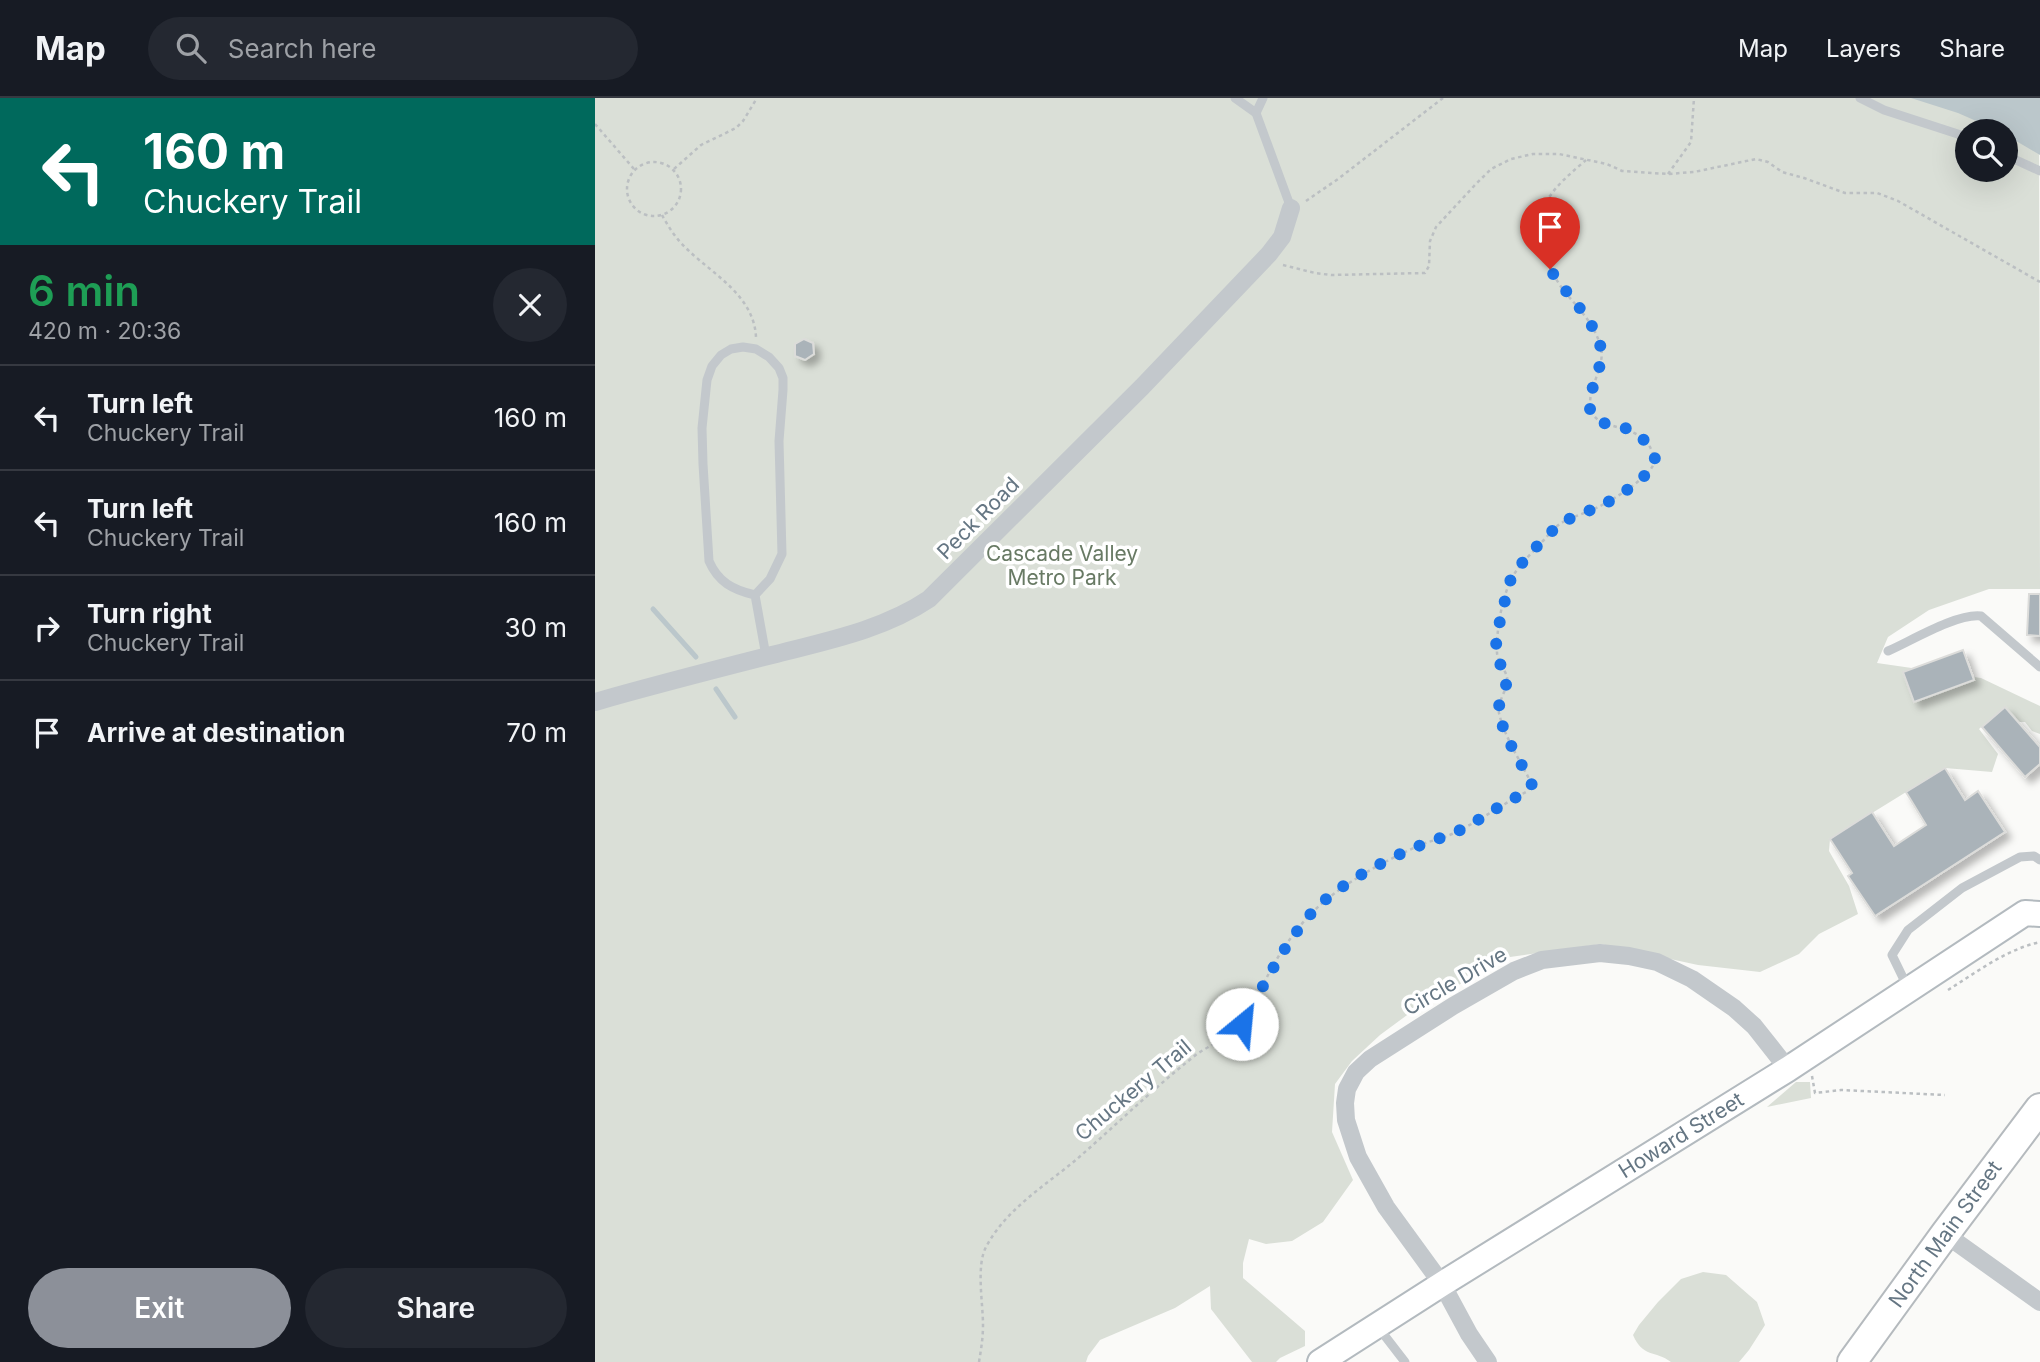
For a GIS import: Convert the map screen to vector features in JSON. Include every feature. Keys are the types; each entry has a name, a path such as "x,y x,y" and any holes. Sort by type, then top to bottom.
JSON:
{"main road":[{"name":"Howard Street","path":"1320,1362 2035,911"},
{"name":"North Main Street","path":"1852,1362 2040,1108"}],"street":[{"name":"Peck Road","path":"595,702 877,625 929,599 1142,387 1269,254 1282,237 1291,208"},
{"name":"Circle Drive","path":"1488,1362 1469,1334 1442,1284 1386,1207 1358,1157 1346,1120 1345,1104 1347,1089 1356,1072 1370,1059 1514,971 1542,960 1583,954 1629,956 1657,962 1692,979 1734,1008 1753,1026 1788,1069"},
{"path":"1945,1234 2040,1302"}],"lane":[{"path":"1235,98 1256,113 1291,208"},
{"path":"1256,113 1263,98"},
{"path":"1860,98 1884,110 1955,133"},
{"path":"2018,161 2040,171"},
{"path":"743,347 756,349 769,356 783,378 779,441 782,554 770,579 755,595 729,585 716,575 709,561 702,428 705,389 712,366 721,355 731,349 743,347"},
{"path":"755,595 766,656"},
{"path":"1888,651 1972,615 1981,616 2040,667"},
{"path":"1909,989 1892,955 1907,930 1962,888 2020,857 2034,856 2040,860"},
{"path":"1377,1326 1405,1362"}],"path":[{"path":"674,169 701,145 736,128 757,98"},
{"path":"1291,208 1310,199 1338,179 1443,98"},
{"path":"1668,174 1691,142 1694,98"},
{"path":"595,124 635,169"},
{"path":"1269,254 1283,265 1315,273 1425,273 1429,266 1430,241 1436,227 1491,169 1511,159 1559,154 1607,164 1622,170 1668,174 1693,172 1756,159 1768,162 1782,172 1845,193 1877,193 1898,201 2040,282"},
{"name":"Chuckery Trail","path":"979,1362 982,1346 984,1250 994,1234 1020,1206 1199,1052 1229,1036 1242,1024 1286,946 1310,914 1329,898 1355,879 1392,858 1479,820 1526,792 1532,785 1509,739 1498,709 1507,683 1497,656 1498,629 1512,577 1561,523 1603,505 1629,488 1653,467 1655,460 1651,449 1636,433 1604,424 1594,416 1590,406 1593,386 1601,367 1602,353 1597,334 1550,269 1543,246 1540,223 1544,205 1557,185 1585,160"},
{"path":"650,162 659,162 674,169 679,176 682,191 675,206 662,215 646,215 633,206 627,191 635,169 650,162"},
{"path":"662,215 671,231 688,250 725,279 737,293 749,311 756,332 756,349"},
{"path":"1940,995 2004,955 2040,942"},
{"path":"1812,1076 1815,1093 1841,1090 1945,1095"}],"green space":[{"name":"Cascade Valley Metro Park","path":"595,98 2039,98 2040,589 1989,589 1929,610 1888,637 1877,663 1981,678 2040,706 2040,734 2032,731 2025,722 1987,722 1979,729 1998,754 1992,772 1945,768 1830,839 1829,851 1849,886 1858,914 1819,934 1799,954 1760,972 1698,965 1601,944 1510,957 1418,1007 1380,1035 1352,1061 1335,1084 1332,1132 1353,1180 1323,1222 1292,1241 1266,1244 1249,1239 1243,1263 1243,1278 1305,1331 1305,1346 1276,1362 1252,1362 1211,1309 1210,1286 1175,1308 1100,1340 1086,1362 595,1362"},
{"path":"1796,1082 1810,1082 1811,1098 1767,1107"},
{"path":"1703,1272 1726,1275 1757,1302 1765,1325 1749,1350 1739,1362 1671,1362 1641,1347 1633,1335 1658,1302 1681,1279"}],"shaded area":[{"path":"1911,98 2040,98 2040,155 2018,142 2018,119 1972,119"}],"building":[{"path":"804,339 813,343 814,354 805,360 795,356 795,344"},
{"path":"2029,594 2040,594 2040,636 2027,635"},
{"path":"1963,650 1974,680 1914,702 1903,672"},
{"path":"2005,707 2040,747 2040,764 2025,777 1982,727"},
{"path":"1945,768 1965,800 1978,791 2005,832 1875,916 1848,876 1852,873 1830,839 1872,812 1894,846 1926,825 1906,792"}],"waterway":[{"path":"653,609 696,657"},
{"path":"716,689 735,717"}],"route":[{"path":"1242,1024 1286,946 1310,914 1329,898 1355,879 1392,858 1479,820 1526,792 1532,785 1517,757 1498,709 1507,683 1497,656 1498,629 1507,590 1519,566 1553,530 1561,523 1603,505 1629,488 1653,467 1655,460 1651,449 1636,433 1604,424 1594,416 1590,406 1593,386 1601,367 1602,353 1597,334 1550,269"}]}
